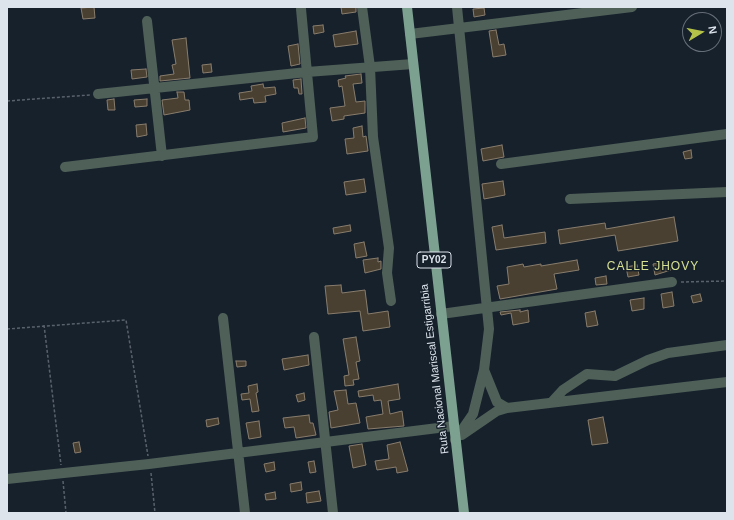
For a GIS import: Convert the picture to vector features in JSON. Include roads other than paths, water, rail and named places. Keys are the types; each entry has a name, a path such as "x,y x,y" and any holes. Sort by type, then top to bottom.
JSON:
{"main road":[{"name":"Ruta Nacional Mariscal Estigarribia","path":"407,7 464,513"}],"street":[{"path":"362,7 370,67 372,137 389,248 387,273 391,301"},
{"path":"455,440 473,414 484,370 489,328 456,7"},
{"path":"410,34 632,7"},
{"path":"64,167 314,137 300,10"},
{"path":"147,21 162,156"},
{"path":"98,94 307,72 413,64"},
{"path":"501,164 727,134"},
{"path":"570,199 727,192"},
{"path":"441,314 672,282"},
{"path":"223,318 245,513"},
{"path":"314,337 333,513"},
{"path":"552,402 563,390 587,374 615,376 648,360 668,353 727,345"},
{"path":"484,370 497,402 506,408"},
{"path":"455,440 497,411 506,408 727,382"},
{"path":"7,479 150,464 454,426"}],"district":[{"name":"CALLE JHOVY","path":"653,267"}]}
